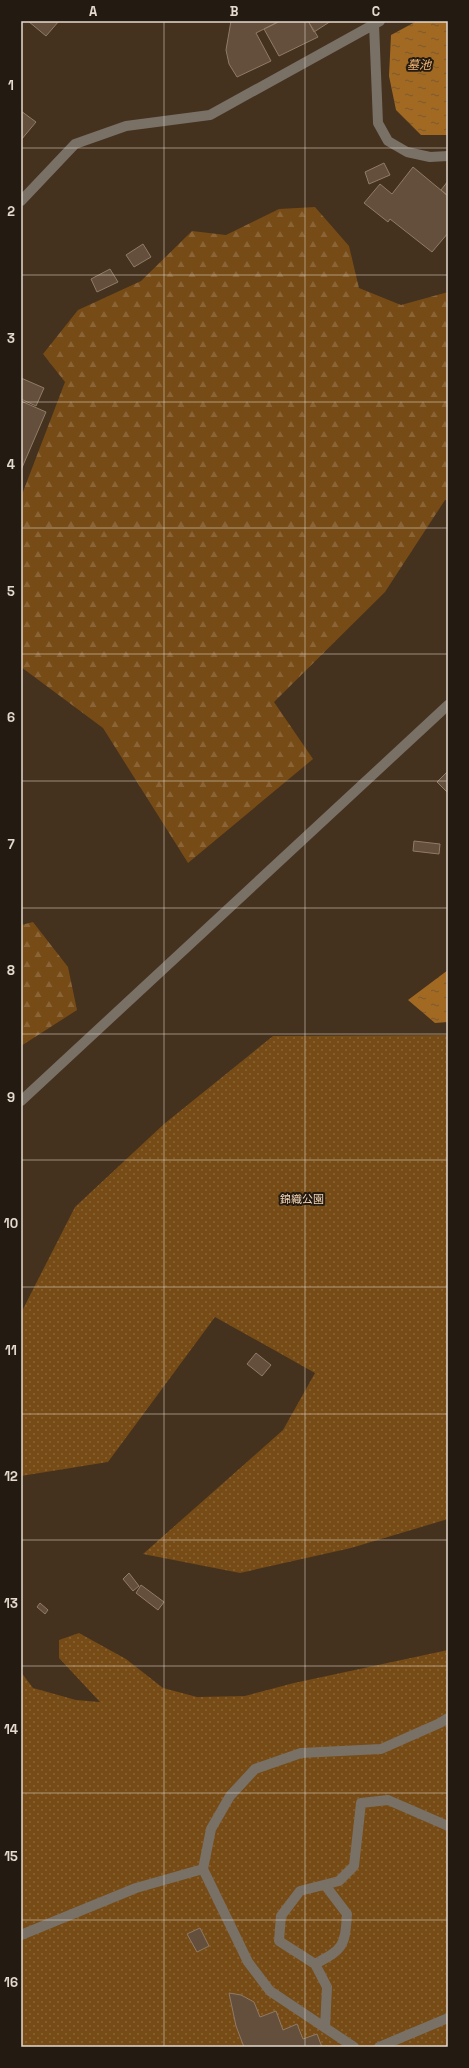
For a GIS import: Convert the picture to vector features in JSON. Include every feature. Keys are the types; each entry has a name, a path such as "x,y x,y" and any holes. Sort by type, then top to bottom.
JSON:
{"street":[{"path":"21,201 75,144 126,126 210,115 377,23 378,123 381,129 388,141 407,152 430,157 448,156"},
{"path":"21,1101 448,705"},
{"path":"354,2047 270,1991 248,1962 203,1869 211,1829 230,1796 255,1769 301,1753 381,1749 448,1718"},
{"path":"325,2028 327,1987 315,1964 280,1941 281,1916 300,1891 339,1881 354,1866 361,1803 388,1800 448,1826"},
{"path":"21,1935 136,1888 203,1869"},
{"path":"315,1964 337,1952 346,1938 347,1914 325,1885"},
{"path":"379,2047 448,2018"}],"green space":[{"path":"315,207 349,246 359,288 401,305 448,292 448,500 445,500 385,592 274,702 313,759 188,863 103,728 21,667 21,497 65,382 43,354 78,310 141,281 192,231 226,235 279,209"},
{"path":"33,922 68,967 77,1010 21,1046 21,925"},
{"name":"錦織公園","path":"448,1035 448,1519 351,1548 240,1573 143,1554 283,1430 315,1373 215,1317 108,1462 21,1476 21,1313 75,1207 164,1124 273,1036"},
{"path":"79,1633 126,1659 163,1688 197,1697 245,1696 294,1683 448,1650 448,2047 21,2047 21,1672 33,1688 76,1700 100,1702 59,1658 59,1640"}],"water":[{"name":"墓池","path":"417,21 448,21 448,135 421,135 396,110 389,76 391,35"},
{"path":"448,970 448,1022 435,1023 408,1000"}],"building":[{"path":"28,21 59,21 46,36"},
{"path":"231,21 280,21 256,33 271,61 237,77 229,64 226,50"},
{"path":"280,21 308,21 318,37 279,56 264,29"},
{"path":"308,21 331,21 314,32"},
{"path":"21,111 36,122 21,140"},
{"path":"384,163 390,175 369,184 365,172"},
{"path":"413,167 448,196 448,233 432,252 390,219 388,222 364,203 380,184 392,194"},
{"path":"448,181 448,196 441,190"},
{"path":"143,244 151,257 134,267 126,255"},
{"path":"110,269 118,282 97,292 91,279"},
{"path":"21,378 44,388 36,406 21,399"},
{"path":"21,401 46,412 21,470"},
{"path":"448,771 448,793 437,782"},
{"path":"414,841 440,844 439,854 413,851"},
{"path":"256,1353 271,1365 262,1376 247,1364"},
{"path":"129,1573 139,1586 133,1591 123,1579"},
{"path":"141,1585 164,1602 158,1610 136,1593"},
{"path":"40,1603 48,1610 45,1614 37,1607"},
{"path":"200,1928 209,1946 197,1952 187,1934"},
{"path":"229,1993 241,1995 254,2002 260,2017 276,2011 283,2030 297,2024 303,2039 317,2034 322,2047 244,2047 236,2026"}]}
